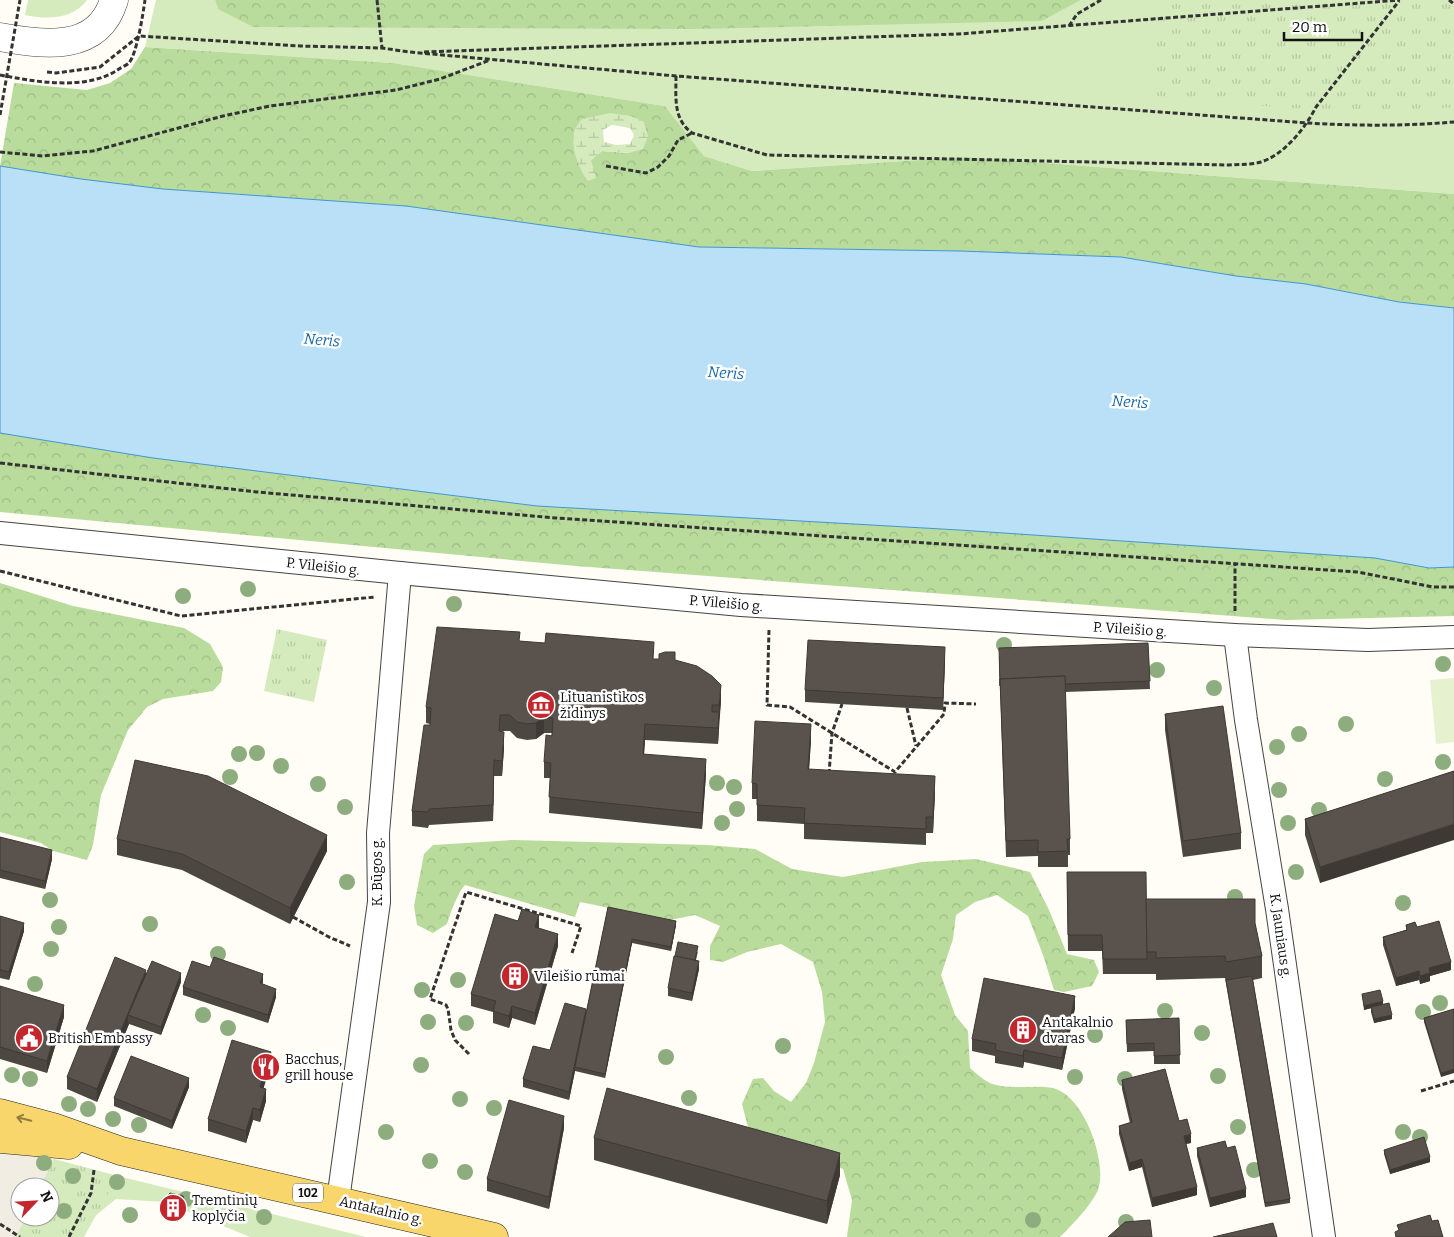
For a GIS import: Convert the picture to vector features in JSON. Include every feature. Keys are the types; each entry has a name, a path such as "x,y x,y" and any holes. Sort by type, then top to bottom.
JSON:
{"main road":[{"name":"Antakalnio g.","path":"0,1113 52,1127 121,1150 494,1237"},
{"name":"Antakalnio g.","path":"0,1139 121,1150"}],"street":[{"path":"0,36 26,41 68,41 95,32 104,22 114,0"},
{"name":"P. Vileišio g.","path":"0,533 399,584 1235,635 1368,640 1454,636"},
{"name":"K. Būgos g.","path":"338,1200 379,902 378,833 399,584"},
{"name":"K. Jauniaus g.","path":"1235,635 1246,720 1277,909 1324,1237"}],"path":[{"path":"0,115 20,0"},
{"path":"0,75 29,80 77,83 96,80 113,73 129,62 139,36 145,0"},
{"path":"377,0 382,48"},
{"path":"1069,26 1077,14 1101,0"},
{"path":"409,52 959,34 1400,0"},
{"path":"676,76 677,108 684,127 692,133 767,155 1229,164 1259,162 1281,151 1308,123 1316,107 1400,0"},
{"path":"1449,0 1454,4"},
{"path":"139,36 300,46 382,48 490,60 676,76 1308,123 1415,126 1454,122"},
{"path":"0,152 43,156 94,151 223,116 270,106 396,90 440,79 490,60"},
{"path":"606,166 646,173 658,167 678,140 692,133"},
{"path":"0,463 257,492 556,518 1358,572 1433,587 1454,587"},
{"path":"1235,564 1235,635"},
{"path":"0,571 181,616 399,584"},
{"path":"770,606 767,705 790,707 895,772"},
{"path":"894,781 895,772 944,714 945,703 976,704"},
{"path":"829,777 832,733 842,704"},
{"path":"907,708 917,747"},
{"path":"469,1054 455,1040 446,1005 430,999 466,892 581,926 572,953"},
{"path":"293,917 329,937"},
{"path":"1421,1091 1454,1081"},
{"path":"70,1237 91,1193 92,1182"},
{"path":"0,1224 20,1237"}],"green space":[{"path":"28,0 87,0 74,11 67,14 42,17 25,15"},
{"path":"156,0 215,0 218,9 1042,21 1081,0 1454,0 1454,194 966,157 752,171 704,156 665,106 393,63 145,47"},
{"path":"215,0 1081,0 1042,21 694,29 253,27 218,9"},
{"path":"1153,0 1454,0 1454,107 1379,111 1341,110 1153,98"},
{"path":"145,47 393,63 665,106 704,156 752,171 966,157 1454,194 1454,308 1399,302 1306,284 1236,276 1121,257 960,251 699,247 406,206 163,189 81,179 0,166 14,83 87,90 110,83 131,69","holes":["582,119 644,122 629,153 602,151 591,160"]},
{"path":"610,113 631,116 644,122 648,136 643,149 629,153 602,151 591,160 596,178 588,181 579,165 573,140 575,130 582,119","holes":["612,125 630,128 634,135 630,144 616,145 604,142 603,130"]},
{"path":"0,433 153,458 537,506 959,530 1375,558 1429,568 1454,567 1454,616 1286,620 576,566 0,512"},
{"path":"0,583 73,606 184,628 210,644 223,667 221,682 213,691 163,699 147,707 128,730 101,795 93,845 87,860 53,851 41,843 0,832"},
{"path":"277,629 327,640 314,702 264,691"},
{"path":"1454,678 1454,742 1436,744 1430,680"},
{"path":"513,840 708,845 755,849 792,869 843,877 922,862 976,859 1030,872 1049,910 1067,954 1094,960 1099,972 1092,986 1064,992 1054,990 1028,916 997,895 975,902 956,915 953,939 941,975 955,1015 968,1031 970,1068 995,1085 1053,1088 1064,1093 1074,1102 1083,1115 1090,1129 1099,1160 1099,1186 1093,1199 1060,1237 847,1237 852,1200 843,1169 748,1127 742,1104 753,1079 763,1078 774,1091 791,1102 806,1083 814,1063 825,1022 822,992 813,962 781,944 747,952 723,962 710,960 710,946 720,926 695,915 670,920 580,902 575,917 465,885 453,906 447,924 433,933 417,925 414,906 424,854 433,845"},
{"path":"9,1152 54,1159 118,1176 84,1237 0,1237"},
{"path":"118,1176 366,1237 250,1237 165,1202 116,1199 94,1217"}],"shaded area":[{"path":"0,1152 54,1159 45,1177 10,1177 10,1227 21,1227 16,1237 0,1237"}],"water":[{"name":"Neris","path":"0,166 81,179 163,189 406,206 699,247 960,251 1121,257 1236,276 1306,284 1399,302 1454,308 1454,567 1429,568 1375,558 959,530 537,506 153,458 0,433"}],"building":[{"path":"437,627 520,632 519,641 545,643 546,633 654,642 653,659 659,659 659,654 665,652 675,652 675,660 697,666 712,676 721,685 719,705 712,705 712,712 719,712 718,728 645,724 643,754 706,759 702,813 549,797 551,763 544,762 546,735 552,736 553,718 544,717 536,723 527,724 517,722 510,715 500,715 499,731 504,732 502,761 494,760 493,805 429,809 428,812 412,811 424,725 430,725 431,708 426,707"},
{"path":"808,640 945,647 943,698 805,690"},
{"path":"1148,643 1150,681 1065,684 1065,676 1000,679 1000,686 999,648"},
{"path":"1065,676 1070,839 1067,839 1068,851 1038,852 1038,840 1006,841 1000,679"},
{"path":"1223,706 1241,833 1183,841 1165,714"},
{"path":"755,721 811,724 808,769 935,776 933,817 926,817 926,829 804,823 805,808 757,805 757,784 752,783"},
{"path":"135,760 208,776 327,835 290,908 182,854 117,839"},
{"path":"1454,771 1454,824 1320,867 1305,819"},
{"path":"0,837 52,850 45,881 0,870"},
{"path":"1067,872 1146,872 1147,959 1103,959 1102,935 1068,935"},
{"path":"1146,899 1255,899 1255,923 1262,956 1226,962 1225,956 1156,958 1156,952 1147,952"},
{"path":"608,907 676,921 671,947 632,939 605,1074 575,1067"},
{"name":"Vileišio rūmai","path":"522,909 539,915 535,927 558,934 535,1013 512,1006 509,1016 493,1011 496,1001 471,994 495,914 518,921"},
{"path":"0,916 24,923 9,972 0,970"},
{"path":"1439,921 1451,962 1429,968 1430,973 1420,976 1419,971 1396,978 1383,937 1407,930 1406,925 1415,922 1417,927"},
{"path":"678,942 698,946 695,960 675,956"},
{"path":"674,956 699,961 692,993 668,988"},
{"path":"115,957 146,970 97,1089 67,1077"},
{"path":"214,957 263,974 260,983 276,989 268,1015 183,987 192,961 210,967"},
{"path":"152,961 181,973 161,1027 128,1015"},
{"path":"1252,976 1290,1199 1265,1203 1226,980"},
{"name":"Antakalnio dvaras","path":"984,978 1075,996 1062,1058 1024,1050 1023,1056 995,1050 996,1044 972,1039"},
{"name":"British Embassy","path":"0,986 64,1005 47,1061 0,1047"},
{"path":"1380,990 1383,1001 1364,1006 1362,994"},
{"path":"565,1003 586,1009 569,1092 523,1079 533,1046 550,1050"},
{"path":"1389,1003 1392,1015 1374,1019 1371,1007"},
{"path":"1454,1009 1454,1069 1441,1073 1424,1018"},
{"path":"1179,1018 1180,1055 1154,1056 1154,1043 1127,1044 1126,1020"},
{"path":"232,1040 271,1052 260,1087 266,1089 260,1110 253,1108 246,1131 208,1119"},
{"path":"131,1056 189,1078 172,1121 114,1098"},
{"path":"1165,1069 1179,1121 1187,1119 1191,1134 1184,1136 1197,1187 1152,1198 1142,1159 1129,1163 1119,1126 1132,1122 1122,1080"},
{"path":"607,1088 840,1153 827,1201 594,1138"},
{"path":"509,1100 564,1116 549,1197 487,1179"},
{"path":"1424,1137 1430,1157 1390,1170 1384,1150"},
{"path":"1225,1141 1227,1148 1235,1146 1246,1189 1210,1198 1197,1148"},
{"name":"Tremtinių koplyčia","path":"170,1193 183,1196 186,1206 186,1209 177,1218 165,1214 161,1202"},
{"path":"1430,1215 1432,1221 1438,1220 1443,1237 1396,1237 1395,1232 1399,1230 1397,1225"},
{"path":"1150,1220 1152,1237 1108,1237 1125,1222"},
{"path":"1273,1223 1277,1237 1213,1237"}],"place":[{"name":"Lituanistikos židinys","path":"541,705"},
{"name":"Vileišio rūmai","path":"515,976"},
{"name":"Antakalnio dvaras","path":"1023,1030"},
{"name":"British Embassy","path":"29,1038"},
{"name":"Bacchus, grill house","path":"266,1067"},
{"name":"Tremtinių koplyčia","path":"173,1208"}]}
